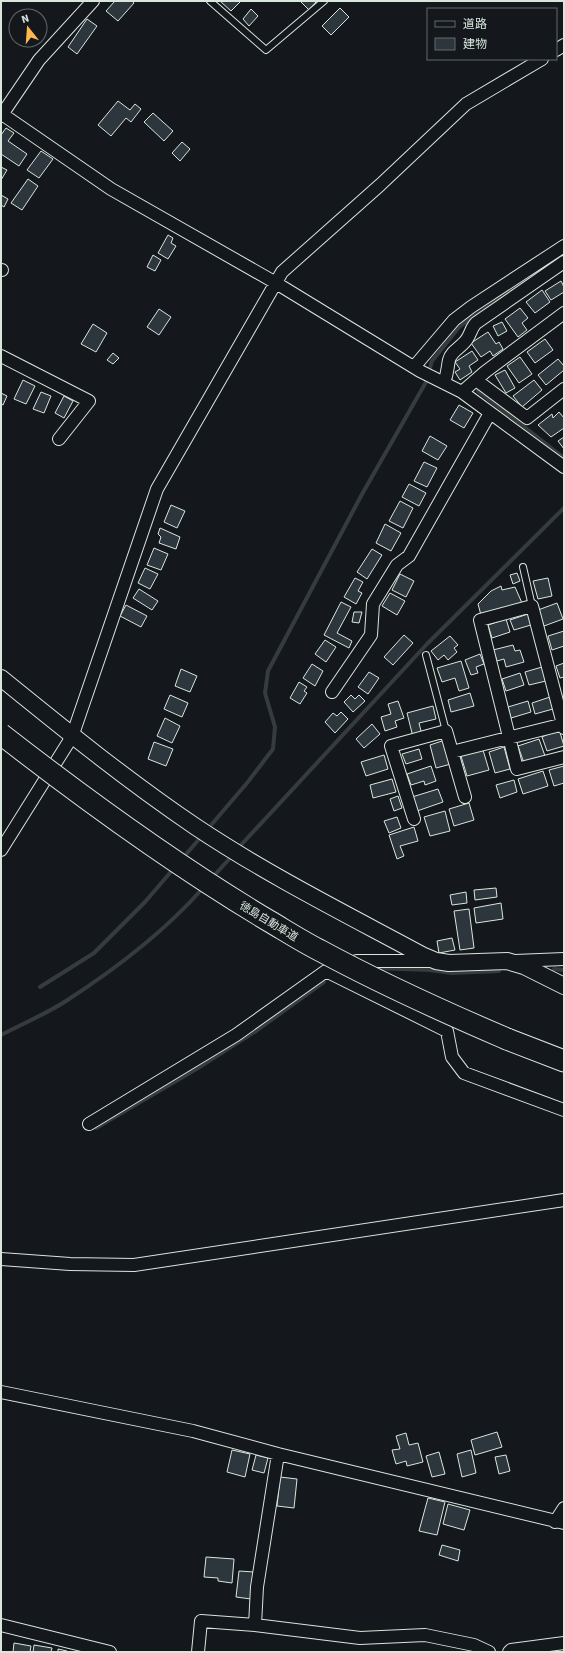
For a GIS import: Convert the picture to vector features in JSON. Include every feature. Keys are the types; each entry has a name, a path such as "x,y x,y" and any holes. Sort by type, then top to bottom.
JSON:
{"highway":[{"name":"徳島自動車道","path":"1,734 143,840 241,904 320,951 424,1003 507,1039 564,1061"}],"street":[{"path":"94,1 39,60 2,115 111,189 276,283 423,372 462,392 564,467"},
{"path":"1,850 72,735 157,489 282,272 380,185 466,104 540,60"},
{"path":"467,320 563,250"},
{"path":"423,372 450,325 467,320 564,262"},
{"path":"462,392 564,314"},
{"path":"444,382 448,372 449,360 467,339 467,320"},
{"path":"1,356 89,401 59,440"},
{"path":"476,380 527,418 564,388"},
{"path":"332,692 371,635 373,604 397,565 409,556 490,413"},
{"path":"452,752 509,738 564,725 532,606 480,620 509,738 517,769 564,757"},
{"path":"1,678 134,784 204,832 270,873 422,955 436,961"},
{"path":"414,820 391,746 446,731 465,797"},
{"path":"89,1124 236,1034 326,971 357,960 436,961 449,963 564,959"},
{"path":"506,961 524,966 564,986"},
{"path":"326,971 447,1031 452,1056 464,1073 564,1110"},
{"path":"1,1259 70,1264 134,1265 564,1200"},
{"path":"1,1392 193,1431 278,1454 559,1522 564,1508"},
{"path":"255,1625 257,1587 278,1454"},
{"path":"198,1652 201,1621 255,1625 360,1638 425,1635 474,1645 489,1652"},
{"path":"1,1625 110,1652"},
{"path":"509,1652 511,1650 564,1643"}],"lane":[{"path":"210,1 266,50 324,1"},
{"path":"523,567 532,606"},
{"path":"426,655 446,731"}],"building":[{"path":"115,1 132,1 134,3 118,21 106,11"},
{"path":"220,1 241,1 231,11"},
{"path":"300,1 315,1 316,2 309,10"},
{"path":"340,8 349,17 331,35 322,26"},
{"path":"251,9 258,16 249,26 243,19"},
{"path":"87,19 97,26 77,54 68,47"},
{"path":"118,101 130,110 135,104 141,109 131,122 126,118 111,136 98,125"},
{"path":"153,113 173,131 164,141 144,122"},
{"path":"6,128 14,133 8,141 27,154 19,166 1,154 1,135"},
{"path":"182,142 190,149 180,161 172,153"},
{"path":"41,151 53,159 39,178 27,170"},
{"path":"1,167 7,170 1,180"},
{"path":"28,179 38,186 22,210 11,203"},
{"path":"1,195 8,199 4,207 1,205"},
{"path":"168,235 173,238 171,243 176,246 168,259 158,253"},
{"path":"153,255 161,260 155,271 147,267"},
{"path":"561,281 564,287 564,292 551,300 545,291"},
{"path":"542,290 550,302 535,313 526,302"},
{"path":"520,308 528,318 522,323 527,330 518,337 505,319"},
{"path":"159,309 171,317 159,335 147,327"},
{"path":"502,322 507,331 498,336 493,326"},
{"path":"93,324 107,333 96,352 81,344"},
{"path":"488,332 496,344 499,342 503,349 493,356 490,351 481,357 471,343"},
{"path":"545,339 553,350 535,363 527,352"},
{"path":"472,351 478,360 469,366 472,372 460,380 455,372 460,369 455,362"},
{"path":"113,353 119,358 113,364 107,360"},
{"path":"520,357 532,374 519,383 507,366"},
{"path":"558,359 564,366 564,370 546,385 538,375"},
{"path":"505,370 515,388 506,393 495,375"},
{"path":"23,380 35,386 26,404 14,399"},
{"path":"534,380 542,390 522,407 513,396"},
{"path":"41,392 51,396 44,413 33,409"},
{"path":"1,393 7,396 3,405 1,404"},
{"path":"64,396 73,401 64,418 55,413"},
{"path":"459,405 473,413 464,428 450,420"},
{"path":"559,412 564,418 564,428 551,437 538,425 552,414 553,418"},
{"path":"430,436 447,446 438,460 422,451"},
{"path":"564,437 564,449 558,441"},
{"path":"424,462 437,468 427,487 414,481"},
{"path":"409,484 426,493 419,506 402,497"},
{"path":"400,501 413,508 403,528 389,521"},
{"path":"171,505 185,511 177,528 164,522"},
{"path":"385,524 401,533 391,551 376,543"},
{"path":"160,528 180,537 176,549 159,543 161,537 158,534"},
{"path":"154,548 168,554 161,570 147,565"},
{"path":"372,549 382,555 367,579 357,572"},
{"path":"145,568 158,574 150,589 138,583"},
{"path":"517,573 520,581 513,584 510,575"},
{"path":"400,574 414,581 406,597 392,590"},
{"path":"355,578 363,582 358,591 362,593 356,604 344,597"},
{"path":"548,578 552,596 538,599 533,581"},
{"path":"501,586 502,590 515,587 522,603 481,615 478,604 491,591"},
{"path":"139,589 158,601 152,610 133,598"},
{"path":"390,593 405,601 397,615 382,606"},
{"path":"341,602 351,607 337,633 352,641 349,648 324,635"},
{"path":"557,603 563,619 544,626 538,610"},
{"path":"126,605 147,616 141,627 120,616"},
{"path":"354,612 362,612 359,623 352,622"},
{"path":"528,614 531,625 514,630 510,620"},
{"path":"506,619 510,632 492,638 488,625"},
{"path":"564,631 564,646 552,650 548,636"},
{"path":"404,635 413,643 393,665 384,657"},
{"path":"450,636 458,645 454,648 457,652 448,660 444,655 438,660 431,651"},
{"path":"325,640 336,647 326,662 315,654"},
{"path":"513,645 515,651 520,650 524,662 506,667 504,659 497,661 493,650"},
{"path":"480,654 484,664 476,667 478,673 471,675 465,660"},
{"path":"461,661 469,688 459,691 455,678 442,682 437,668"},
{"path":"564,663 564,677 560,678 556,666"},
{"path":"312,664 323,671 315,686 303,678"},
{"path":"542,667 546,681 529,685 525,672"},
{"path":"181,669 197,676 190,692 175,686"},
{"path":"369,672 379,678 368,694 358,687"},
{"path":"520,673 524,685 506,691 502,679"},
{"path":"299,682 307,687 304,691 307,693 300,704 290,698"},
{"path":"470,693 474,706 451,712 448,700"},
{"path":"170,695 188,703 182,717 164,709"},
{"path":"351,695 355,699 359,695 365,701 353,712 344,702"},
{"path":"550,697 553,709 535,714 532,703"},
{"path":"398,701 404,718 395,721 397,727 385,731 381,717 391,714 388,704"},
{"path":"528,701 531,712 511,718 508,707"},
{"path":"433,706 436,719 419,723 422,735 413,737 407,713"},
{"path":"341,712 348,719 335,733 325,722 333,713 337,716"},
{"path":"165,718 180,726 172,743 157,736"},
{"path":"372,724 380,734 364,748 356,739"},
{"path":"559,729 564,746 547,751 542,737"},
{"path":"539,739 545,756 524,763 518,746"},
{"path":"445,740 451,764 436,768 430,745"},
{"path":"154,742 173,749 166,766 148,759"},
{"path":"504,747 510,769 495,773 489,752"},
{"path":"419,749 422,759 406,764 402,754"},
{"path":"483,750 489,770 467,776 461,756"},
{"path":"384,755 388,769 366,776 361,762"},
{"path":"431,766 436,781 425,785 424,781 411,785 407,774"},
{"path":"564,766 564,783 554,786 549,770"},
{"path":"543,771 548,786 523,794 518,779"},
{"path":"392,779 396,792 373,798 370,785"},
{"path":"514,780 517,792 500,798 496,785"},
{"path":"438,789 443,802 417,811 412,797"},
{"path":"398,796 402,808 394,811 390,799"},
{"path":"469,803 474,820 454,826 449,809"},
{"path":"445,811 450,831 430,836 424,817"},
{"path":"397,817 401,828 389,833 384,821"},
{"path":"414,827 418,841 400,846 404,856 397,859 389,835"},
{"path":"496,888 497,897 475,900 474,890"},
{"path":"466,892 467,903 452,905 450,895"},
{"path":"501,903 503,919 476,923 474,908"},
{"path":"469,909 474,948 460,950 454,911"},
{"path":"452,938 455,950 439,953 437,941"},
{"path":"497,1432 502,1447 475,1455 471,1440"},
{"path":"406,1433 409,1445 418,1443 423,1462 407,1466 406,1461 396,1464 392,1450 400,1449 396,1436"},
{"path":"232,1450 250,1454 245,1477 227,1472"},
{"path":"471,1450 476,1473 462,1477 457,1454"},
{"path":"439,1452 445,1474 432,1477 426,1456"},
{"path":"256,1455 268,1458 264,1473 252,1470"},
{"path":"506,1455 510,1471 499,1474 495,1457"},
{"path":"280,1477 297,1479 294,1508 277,1506"},
{"path":"428,1498 445,1502 437,1535 419,1531"},
{"path":"448,1504 470,1510 464,1530 443,1524"},
{"path":"442,1545 460,1550 458,1561 439,1555"},
{"path":"206,1557 234,1559 232,1583 218,1581 218,1578 204,1577"},
{"path":"239,1571 254,1572 251,1599 236,1597"},
{"path":"14,1643 31,1646 30,1652 13,1652"},
{"path":"34,1645 52,1648 51,1652 33,1652"},
{"path":"58,1649 67,1651 67,1652 58,1652"}],"waterway":[{"path":"212,824 247,783 273,749 275,727 265,693 268,671 361,496 426,382 432,361 460,326 564,255"},
{"path":"478,391 564,458"},
{"path":"241,845 427,644 564,508"},
{"path":"182,859 200,838"},
{"path":"212,878 230,858"},
{"path":"40,987 94,953 145,902 175,867"},
{"path":"1,1035 58,1006 121,963 173,919 203,888"},
{"path":"374,968 430,970 452,973 499,971"},
{"path":"554,969 564,970"},
{"path":"96,1128 198,1068 256,1031 324,982"}]}
